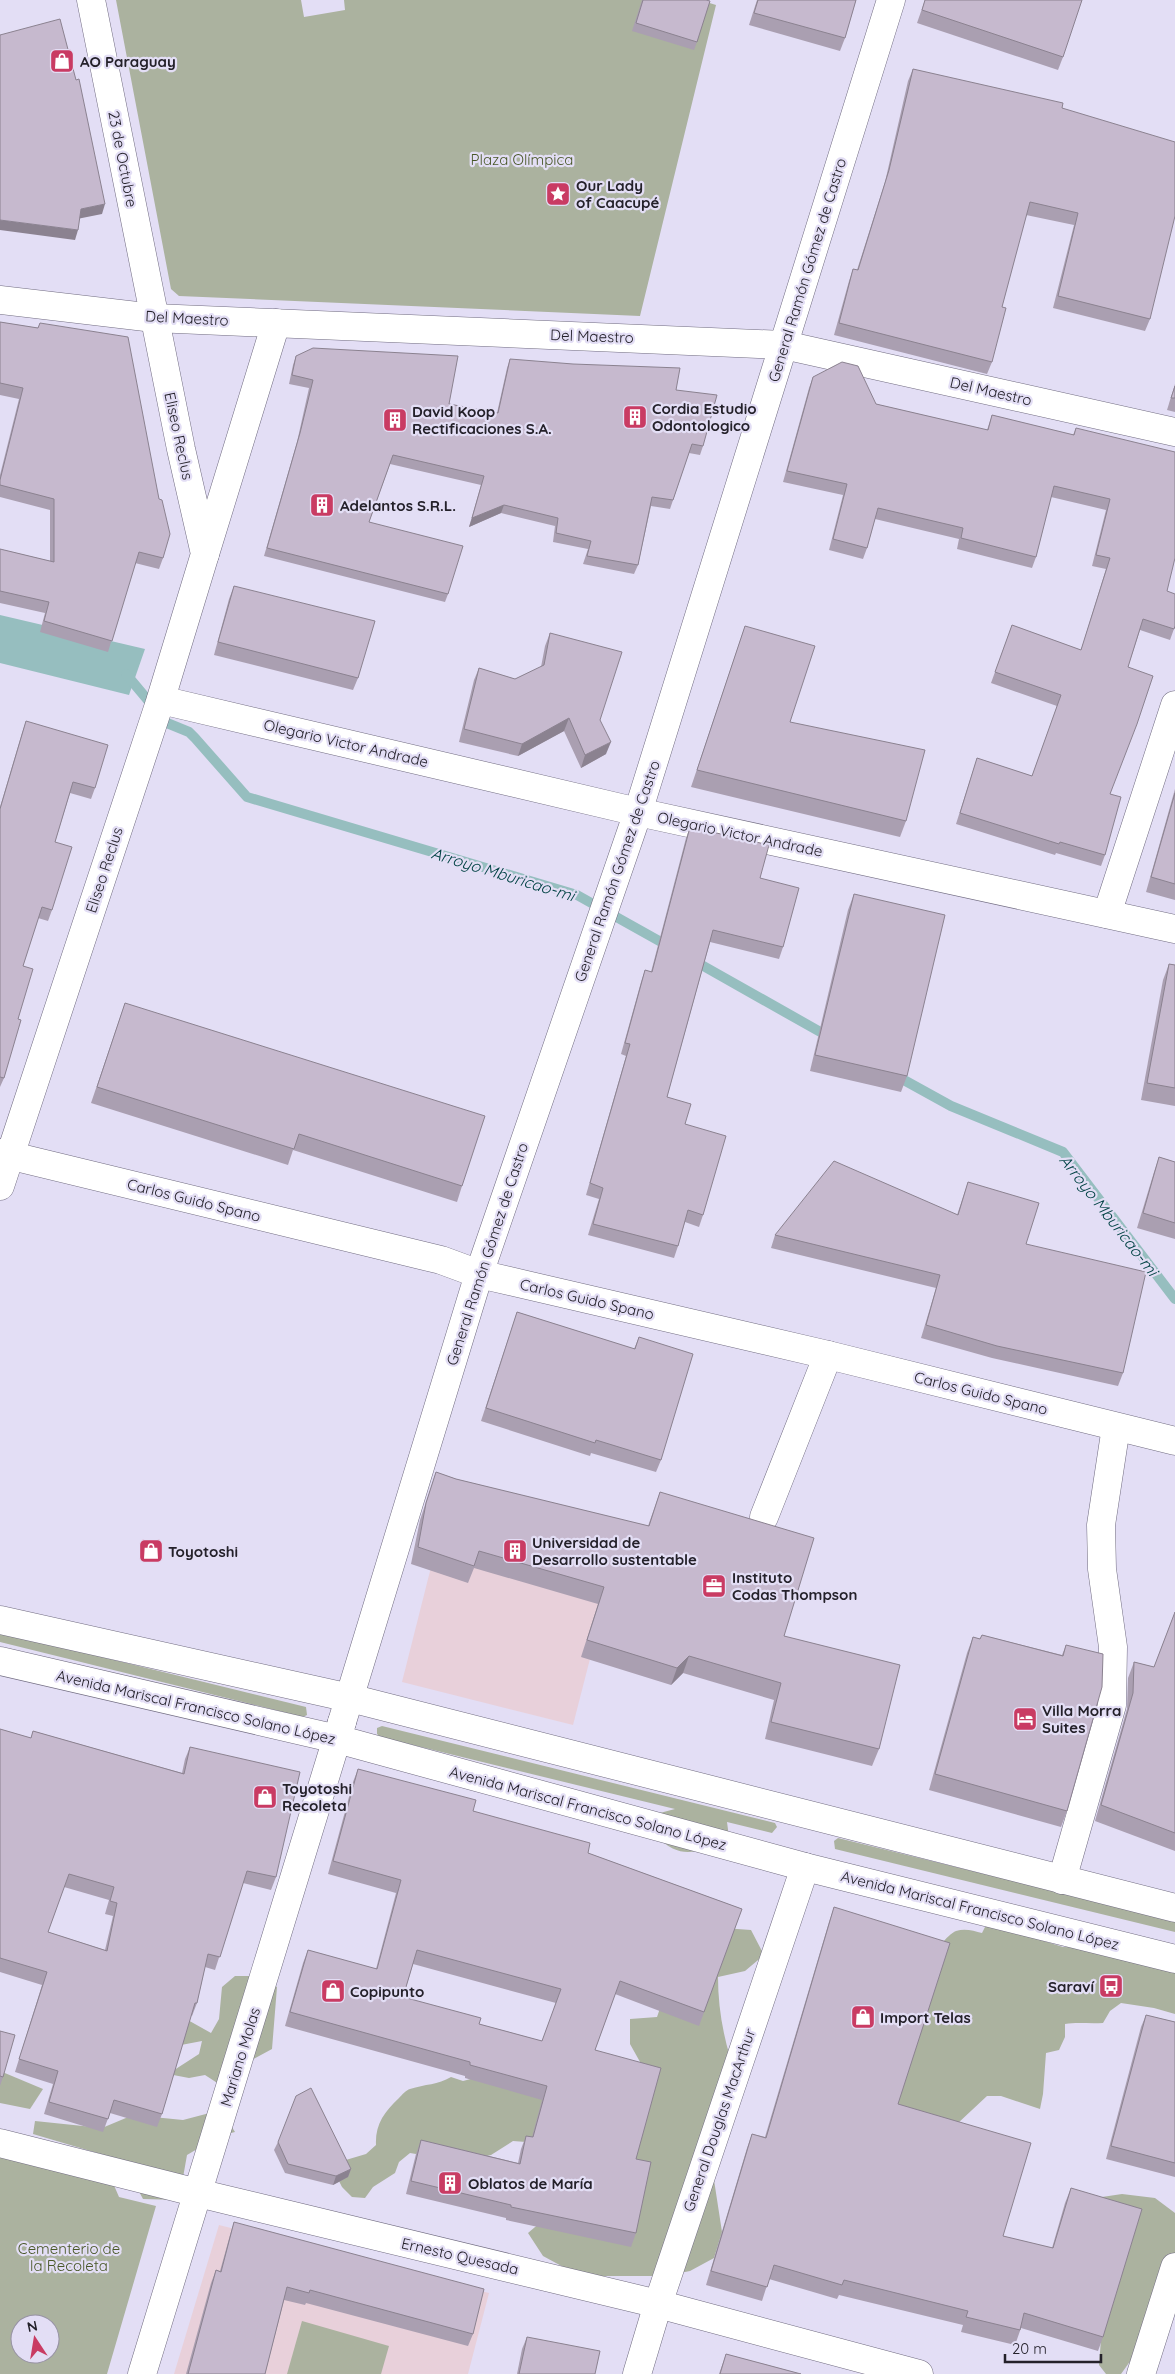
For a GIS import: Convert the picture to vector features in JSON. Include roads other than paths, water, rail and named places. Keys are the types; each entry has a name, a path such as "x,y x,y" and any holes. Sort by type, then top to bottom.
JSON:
{"main road":[{"name":"23 de Octubre","path":"91,0 154,318"},
{"name":"General Ramón Gómez de Castro","path":"343,1720 479,1274 638,812 891,0"},
{"name":"Del Maestro","path":"0,300 154,318 784,345 1175,432"},
{"name":"Eliseo Reclus","path":"154,318 205,554"},
{"name":"Eliseo Reclus","path":"0,1186 5,1154 160,703 276,323"},
{"name":"Olegario Victor Andrade","path":"160,703 230,716 638,812 1175,929"},
{"path":"1106,914 1175,705"},
{"name":"Carlos Guido Spano","path":"5,1154 441,1260 479,1274 828,1355 1175,1441"},
{"path":"764,1517 828,1355"},
{"path":"1062,1880 1112,1704 1113,1647 1102,1569 1101,1525 1116,1426"},
{"name":"Avenida Mariscal Francisco Solano López","path":"0,1620 343,1720 805,1867 1175,1959"},
{"name":"Avenida Mariscal Francisco Solano López","path":"0,1661 343,1720 1062,1880 1175,1908"},
{"name":"Mariano Molas","path":"142,2374 343,1720"},
{"name":"General Douglas MacArthur","path":"637,2374 658,2304 805,1867"},
{"name":"Ernesto Quesada","path":"0,2142 198,2193 658,2304 919,2374"},
{"path":"1141,2374 1175,2267"}],"waterway":[{"name":"Arroyo Mburicao-mi","path":"126,674 167,723 189,732 247,797 577,895 670,947"},
{"name":"Arroyo Mburicao-mi","path":"691,959 831,1038"},
{"name":"Arroyo Mburicao-mi","path":"893,1074 951,1106 1063,1152 1175,1299"}],"place":[{"name":"AO Paraguay","path":"62,61"},
{"name":"Our Lady of Caacupé","path":"558,194"},
{"name":"Cordia Estudio Odontologico","path":"635,417"},
{"name":"David Koop Rectificaciones S.A.","path":"395,420"},
{"name":"Adelantos S.R.L.","path":"322,505"},
{"name":"Toyotoshi","path":"151,1551"},
{"name":"Universidad de Desarrollo sustentable","path":"515,1551"},
{"name":"Instituto Codas Thompson","path":"714,1586"},
{"name":"Villa Morra Suites","path":"1025,1719"},
{"name":"Toyotoshi Recoleta","path":"265,1797"},
{"name":"Saraví","path":"1111,1986"},
{"name":"Copipunto","path":"333,1991"},
{"name":"Import Telas","path":"863,2017"},
{"name":"Oblatos de María","path":"450,2183"}],"park label":[{"name":"Plaza Olímpica","path":"522,159"},
{"name":"Cementerio de la Recoleta","path":"69,2256"}]}
